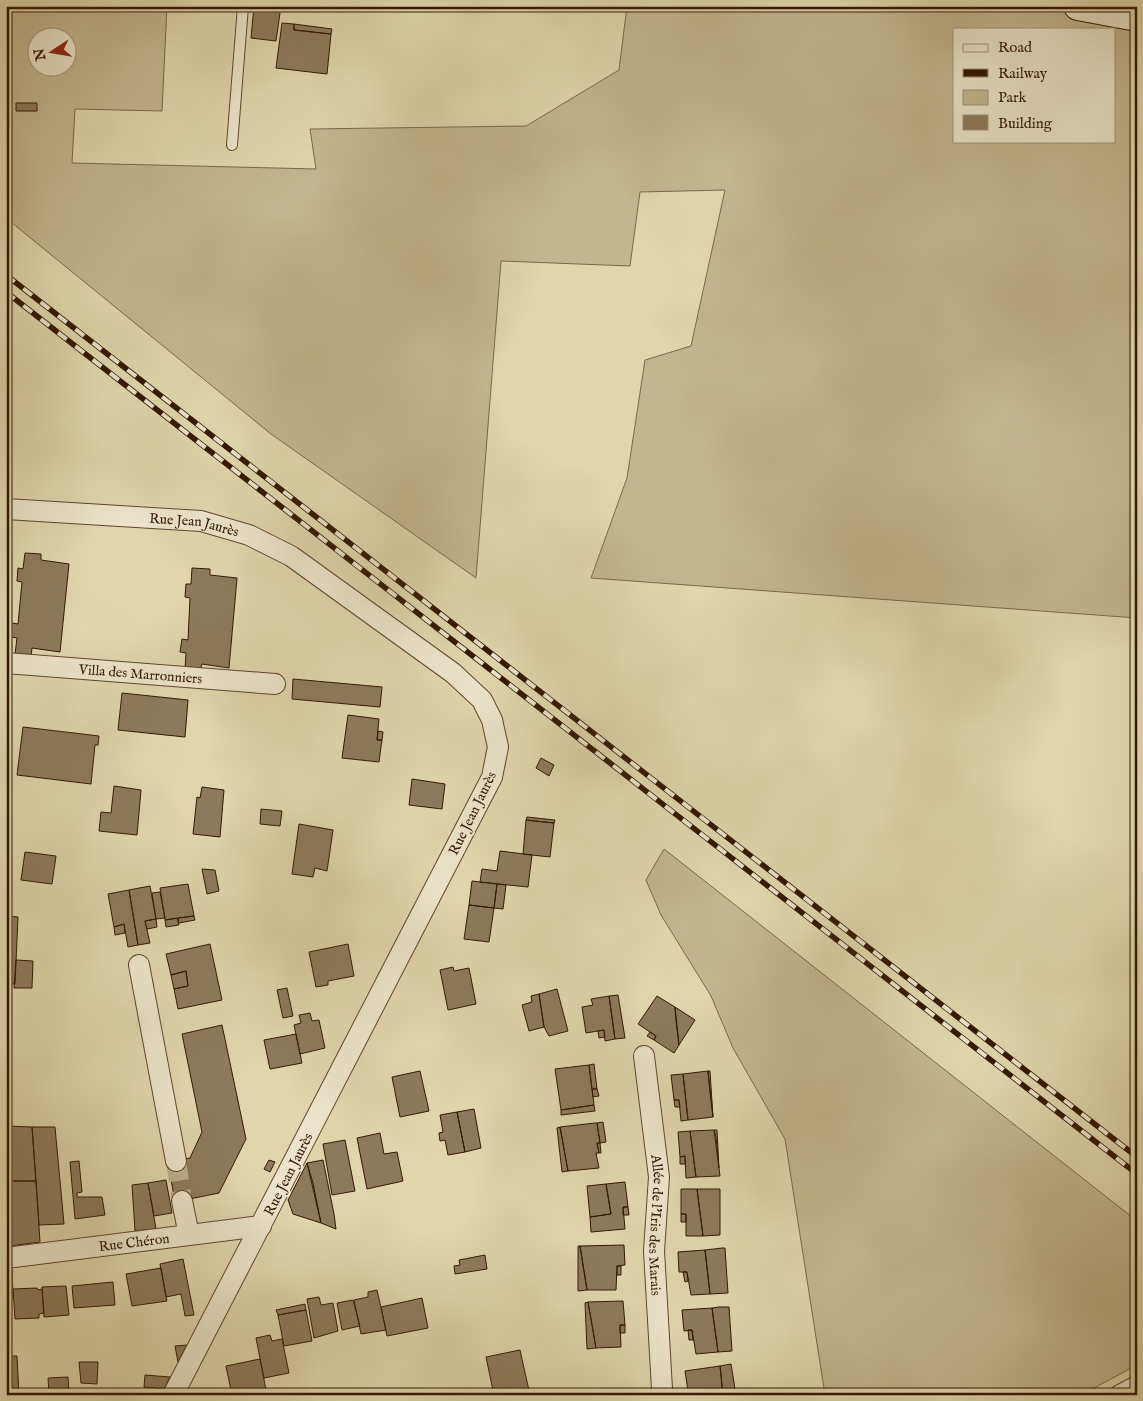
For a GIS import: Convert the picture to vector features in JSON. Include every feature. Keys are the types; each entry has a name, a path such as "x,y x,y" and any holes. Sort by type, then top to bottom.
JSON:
{"main road":[{"path":"1078,6 1137,16"}],"street":[{"name":"Rue Jean Jaurès","path":"6,509 201,521 249,535 291,556 453,673 482,700 492,720 498,748 492,777 174,1395"},
{"name":"Villa des Marronniers","path":"6,663 275,684"},
{"path":"139,965 176,1161"},
{"name":"Allée de l'Iris des Marais","path":"644,1056 659,1178 654,1251 662,1389 664,1395"},
{"path":"182,1201 189,1235"},
{"name":"Rue Chéron","path":"6,1258 261,1226"},
{"path":"1120,1395 1137,1386"}],"lane":[{"path":"232,145 243,6"}],"green space":[{"path":"6,6 167,6 162,111 75,109 72,163 316,169 310,129 526,126 619,70 627,6 1137,6 1137,618 591,578 627,478 645,360 691,346 725,190 640,192 630,266 501,261 476,578 271,434 6,218"},
{"path":"664,849 1137,1221 1137,1365 1081,1395 825,1395 785,1139 733,1048 711,996 661,915 646,880"}],"building":[{"path":"254,6 281,6 276,41 251,38"},
{"path":"282,23 294,24 294,30 331,34 327,74 276,68"},
{"path":"294,24 332,29 331,34 294,30"},
{"path":"16,103 37,103 37,111 16,111"},
{"path":"25,553 41,554 41,560 69,564 60,652 32,648 31,656 15,654 17,638 11,637 12,623 18,624 22,582 17,581 18,568 23,569"},
{"path":"192,568 210,569 210,575 237,578 229,668 202,664 200,671 185,669 186,653 180,652 182,639 188,640 190,598 185,597 186,584 191,584"},
{"path":"293,679 382,687 380,707 292,699"},
{"path":"122,693 188,700 185,737 118,730"},
{"path":"348,715 379,719 377,740 382,740 379,762 342,758"},
{"path":"23,727 99,736 98,745 95,745 91,784 17,775"},
{"path":"378,731 383,732 382,740 377,740"},
{"path":"541,758 554,765 549,776 536,768"},
{"path":"412,779 445,784 442,809 409,805"},
{"path":"114,786 141,790 137,835 99,831 101,812 111,813"},
{"path":"202,787 224,790 220,837 193,834 197,797 200,798"},
{"path":"261,809 282,811 280,826 260,824"},
{"path":"527,817 555,820 554,823 526,820"},
{"path":"526,820 554,823 550,857 523,854"},
{"path":"299,824 333,830 327,871 315,868 313,877 292,874"},
{"path":"500,851 532,855 528,887 480,882 482,869 497,871"},
{"path":"25,852 56,856 52,884 21,880"},
{"path":"202,869 215,870 219,891 207,894"},
{"path":"472,881 497,884 494,908 469,905"},
{"path":"188,884 194,916 165,920 160,888"},
{"path":"497,884 506,885 503,909 494,908"},
{"path":"150,886 156,919 145,921 150,943 138,945 129,890"},
{"path":"129,890 138,945 128,947 124,924 114,927 108,894"},
{"path":"160,892 165,918 156,919 152,893"},
{"path":"469,905 494,908 489,942 464,939"},
{"path":"6,916 18,917 15,984 6,984"},
{"path":"194,916 195,920 179,923 178,918"},
{"path":"177,918 179,925 166,927 165,920"},
{"path":"156,919 157,927 147,929 145,921"},
{"path":"124,924 125,933 115,935 114,927"},
{"path":"210,944 222,1000 178,1009 174,989 188,986 186,971 171,975 166,954"},
{"path":"348,944 354,976 328,981 328,985 316,987 309,952"},
{"path":"16,960 33,961 32,988 14,988"},
{"path":"453,967 454,971 469,968 476,1004 448,1010 440,970"},
{"path":"186,971 188,986 174,989 171,975"},
{"path":"287,988 293,1016 283,1018 277,990"},
{"path":"557,989 568,1031 549,1036 544,1027 539,994"},
{"path":"539,994 544,1027 529,1031 522,1005 532,1002 531,996"},
{"path":"618,995 625,1038 615,1039 609,996"},
{"path":"609,996 615,1039 605,1041 604,1030 586,1033 582,1007 593,1005 591,999"},
{"path":"657,996 675,1007 679,1045 674,1053 654,1040 656,1036 638,1024"},
{"path":"675,1007 695,1020 679,1045 676,1021"},
{"path":"310,1013 312,1021 319,1020 325,1048 300,1054 294,1025 301,1023 299,1015"},
{"path":"222,1025 246,1139 219,1193 175,1202 168,1163 190,1158 202,1132 182,1034"},
{"path":"604,1030 605,1037 599,1038 598,1031"},
{"path":"650,1032 656,1036 654,1040 647,1036"},
{"path":"296,1034 302,1063 270,1069 264,1040"},
{"path":"594,1064 597,1089 592,1089 589,1065"},
{"path":"589,1065 594,1105 561,1110 555,1069"},
{"path":"420,1071 429,1111 400,1117 392,1077"},
{"path":"708,1071 710,1071 713,1117 709,1083"},
{"path":"708,1071 713,1117 688,1120 683,1074"},
{"path":"683,1074 688,1120 681,1121 679,1100 674,1100 671,1075"},
{"path":"592,1089 597,1089 599,1096 593,1097"},
{"path":"674,1100 679,1100 680,1107 675,1107"},
{"path":"594,1105 595,1111 561,1115 561,1110"},
{"path":"474,1109 481,1148 465,1152 457,1112"},
{"path":"457,1112 465,1152 448,1155 445,1140 440,1141 439,1133 443,1132 440,1115"},
{"path":"603,1122 606,1142 600,1143 597,1123"},
{"path":"597,1123 600,1143 597,1143 599,1153 596,1153 599,1168 568,1171 560,1127"},
{"path":"6,1126 32,1127 36,1181 6,1181"},
{"path":"32,1127 55,1127 64,1224 39,1225"},
{"path":"560,1127 568,1171 562,1172 557,1128"},
{"path":"714,1130 717,1130 719,1168 716,1137"},
{"path":"714,1130 720,1176 696,1177 690,1131"},
{"path":"690,1131 696,1177 686,1178 685,1156 680,1157 678,1132"},
{"path":"380,1133 384,1154 397,1152 403,1181 367,1189 357,1138"},
{"path":"345,1140 355,1191 332,1195 323,1144"},
{"path":"597,1143 600,1143 601,1153 599,1153"},
{"path":"685,1156 685,1164 680,1164 680,1157"},
{"path":"269,1160 275,1162 270,1172 264,1169"},
{"path":"323,1160 336,1229 321,1223 307,1163"},
{"path":"79,1161 82,1192 77,1193 77,1197 102,1197 105,1215 75,1219 70,1162"},
{"path":"307,1163 321,1223 293,1214 288,1200"},
{"path":"166,1180 172,1213 154,1216 148,1183"},
{"path":"6,1181 36,1181 40,1242 9,1246"},
{"path":"625,1182 628,1207 623,1207 625,1229 591,1232 590,1217 611,1214 606,1184"},
{"path":"148,1183 156,1229 135,1231 132,1185"},
{"path":"606,1184 611,1214 590,1217 587,1186"},
{"path":"681,1189 697,1189 703,1236 686,1236 686,1214 681,1214"},
{"path":"697,1189 720,1189 720,1235 703,1236"},
{"path":"623,1207 628,1207 629,1215 623,1215"},
{"path":"681,1214 686,1214 686,1222 681,1222"},
{"path":"624,1245 625,1265 617,1266 616,1290 587,1290 580,1246"},
{"path":"578,1246 580,1246 587,1290 578,1291"},
{"path":"725,1248 728,1293 710,1294 705,1250"},
{"path":"705,1250 710,1294 691,1295 687,1272 679,1272 678,1252"},
{"path":"485,1255 487,1269 455,1274 454,1266 460,1265 459,1260"},
{"path":"183,1259 194,1315 185,1316 181,1294 166,1297 160,1264"},
{"path":"617,1266 621,1266 621,1275 617,1275"},
{"path":"12,1267 13,1297 6,1297 6,1268"},
{"path":"161,1268 167,1301 132,1306 126,1274"},
{"path":"683,1272 687,1272 688,1281 685,1282"},
{"path":"113,1282 115,1305 74,1308 72,1286"},
{"path":"66,1286 69,1315 44,1317 42,1287"},
{"path":"37,1288 38,1290 42,1289 44,1313 39,1314 39,1318 15,1319 13,1289"},
{"path":"377,1290 386,1330 361,1334 354,1300 368,1297 368,1292"},
{"path":"319,1297 321,1305 333,1303 338,1331 314,1338 307,1299"},
{"path":"422,1298 428,1328 387,1336 381,1307"},
{"path":"353,1300 360,1326 342,1330 337,1303"},
{"path":"623,1301 625,1325 620,1325 621,1347 596,1348 588,1302"},
{"path":"588,1302 596,1348 587,1349 585,1303"},
{"path":"305,1304 306,1310 278,1315 276,1310"},
{"path":"729,1307 732,1351 718,1352 712,1308"},
{"path":"712,1308 718,1352 696,1354 692,1330 684,1331 682,1310"},
{"path":"306,1310 312,1341 284,1346 278,1315"},
{"path":"620,1325 625,1325 625,1333 620,1333"},
{"path":"688,1330 692,1330 693,1340 689,1340"},
{"path":"270,1335 272,1341 282,1339 289,1373 264,1378 256,1338"},
{"path":"187,1345 178,1362 175,1346"},
{"path":"520,1350 530,1395 494,1395 486,1357"},
{"path":"6,1356 17,1356 19,1395 6,1395"},
{"path":"260,1359 266,1390 232,1395 226,1366"},
{"path":"79,1362 98,1362 97,1384 81,1383"},
{"path":"731,1364 736,1395 723,1395 720,1366"},
{"path":"720,1366 723,1395 697,1395 696,1390 688,1391 685,1371"},
{"path":"145,1375 170,1377 164,1389 144,1387"},
{"path":"68,1377 69,1395 49,1395 48,1378"}],"tunnel":[{"path":"176,1161 182,1201"}],"railway":[{"path":"6,275 1137,1157"},
{"path":"6,292 1137,1174"}]}
